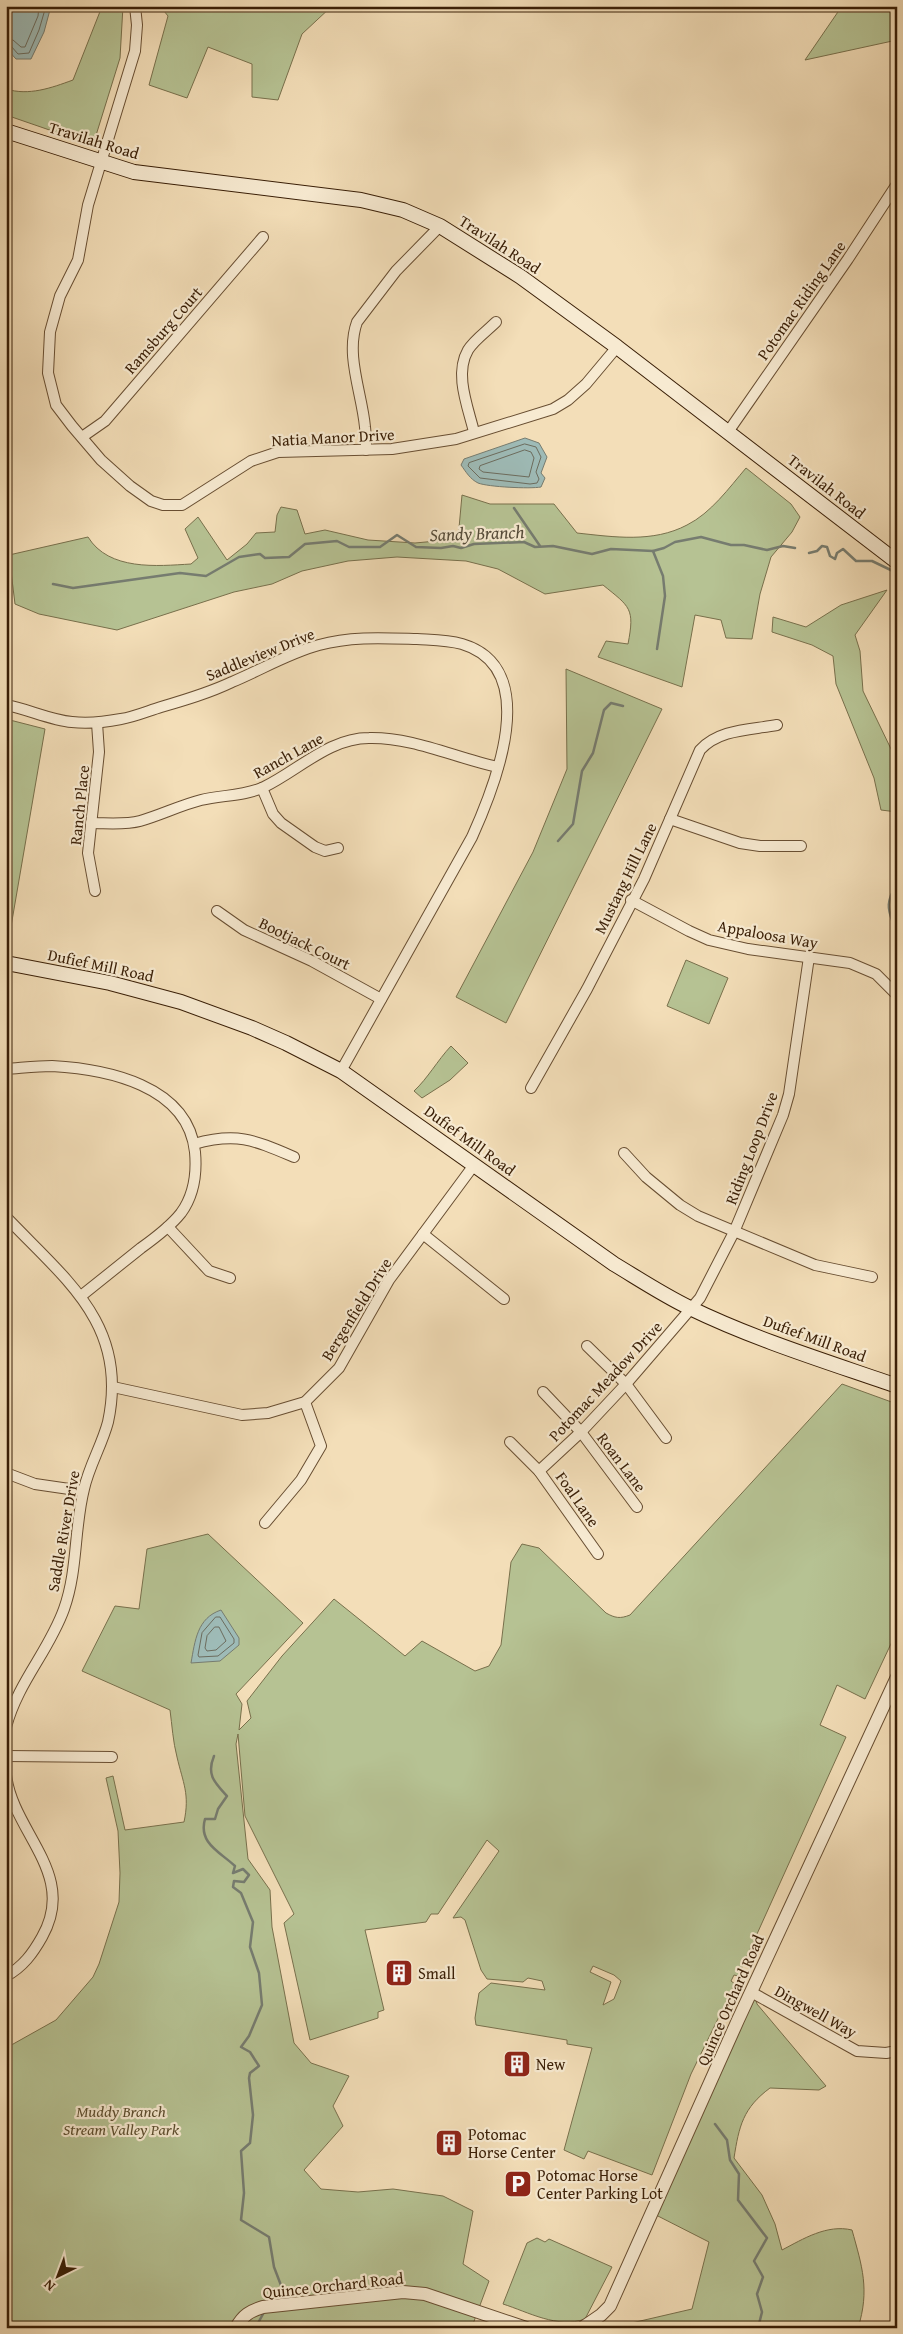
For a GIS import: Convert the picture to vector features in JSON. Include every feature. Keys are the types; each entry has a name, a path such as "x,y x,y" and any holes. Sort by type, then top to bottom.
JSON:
{"main road":[{"name":"Travilah Road","path":"6,131 134,172 362,200 403,210 440,226 521,278 617,347 897,562"},
{"name":"Dufief Mill Road","path":"6,963 110,983 182,1002 252,1028 341,1072 614,1264 652,1288 692,1309 740,1330 897,1386"}],"street":[{"name":"Natia Manor Drive","path":"135,6 137,25 136,50 88,205 78,260 60,296 50,332 48,372 56,405 100,460 130,486 152,501 164,505 182,505 251,461 263,456 299,451 392,449 456,439 553,409 568,400 586,384 617,347"},
{"name":"Potomac Riding Lane","path":"728,432 848,260 897,184"},
{"path":"366,450 365,426 354,365 354,331 357,322 396,271 440,226"},
{"name":"Ramsburg Court","path":"82,438 104,421 263,237"},
{"path":"474,432 462,380 464,359 469,349 496,322"},
{"name":"Saddleview Drive","path":"6,705 71,722 97,723 123,719 230,683 298,651 321,644 370,637 438,641 463,645 485,657 498,671 504,682 508,715 498,767 484,810 472,837 341,1072"},
{"name":"Ranch Place","path":"95,891 88,854 100,752 97,723"},
{"name":"Mustang Hill Lane","path":"531,1088 587,989 631,900 644,879 695,760 706,743 724,734 776,725"},
{"name":"Ranch Lane","path":"91,823 128,823 140,821 202,800 240,794 262,788 287,775 326,749 368,738 404,740 467,760 498,767"},
{"path":"262,788 273,814 281,823 315,847 325,851 338,848"},
{"path":"670,819 740,843 801,846"},
{"name":"Appaloosa Way","path":"631,900 710,940 748,949 850,963 876,974 897,995"},
{"name":"Bootjack Court","path":"217,911 244,930 312,961 381,999"},
{"name":"Riding Loop Drive","path":"692,1309 734,1232 783,1115 789,1094 809,957"},
{"path":"6,1069 50,1066 85,1069 139,1084 164,1097 184,1120 194,1144 197,1170 192,1192 181,1213 168,1227 81,1296"},
{"path":"194,1144 216,1138 231,1137 263,1144 294,1157"},
{"path":"624,1153 646,1177 698,1216 815,1265 872,1277"},
{"name":"Bergenfield Drive","path":"113,1387 242,1414 268,1413 305,1402 339,1368 389,1280 474,1165"},
{"name":"Saddle River Drive","path":"6,1217 81,1296 96,1317 112,1364 113,1387 107,1423 83,1491 72,1574 64,1608 51,1636 21,1687 11,1708 6,1727"},
{"path":"168,1227 209,1270 230,1278"},
{"path":"423,1234 504,1299"},
{"name":"Potomac Meadow Drive","path":"539,1471 581,1432 692,1309"},
{"path":"587,1346 626,1384 666,1438"},
{"name":"Roan Lane","path":"543,1392 581,1432 637,1507"},
{"path":"264,1523 301,1480 321,1446 305,1402"},
{"name":"Foal Lane","path":"510,1442 539,1471 598,1554"},
{"path":"6,1473 36,1484 83,1491"},
{"name":"Quince Orchard Road","path":"582,2328 601,2315 610,2306 751,1992 897,1677"},
{"path":"6,1756 112,1757"},
{"path":"6,1775 19,1815 43,1857 49,1872 52,1888 48,1927 33,1953 16,1970 6,1976"},
{"name":"Dingwell Way","path":"751,1992 857,2051 886,2053 897,2051"},
{"name":"Quince Orchard Road","path":"236,2328 249,2311 263,2307 404,2292 425,2294 526,2328"}],"green space":[{"path":"100,6 123,6 120,58 93,145 6,115 6,89 23,92 32,91 73,80 101,9"},
{"path":"160,6 332,6 302,34 278,100 252,97 252,64 208,47 187,98 149,85 168,16"},
{"path":"842,6 897,6 897,40 805,60"},
{"path":"746,468 791,504 800,517 792,532 771,557 760,594 752,639 726,638 721,620 695,615 682,687 598,657 606,641 628,644 631,623 625,604 603,585 545,594 498,569 466,561 397,557 348,561 302,571 272,584 234,592 117,630 39,614 15,604 9,555 88,537 97,548 108,556 121,561 149,565 191,564 198,558 185,529 198,517 227,560 247,544 256,533 275,532 277,515 281,507 297,510 305,534 325,530 368,540 415,543 458,539 462,495 490,504 554,504 577,533 619,537 647,536 674,531 696,520 719,499"},
{"path":"887,590 855,635 860,651 863,691 892,751 897,767 897,812 881,810 874,778 836,684 833,656 812,645 772,632 773,617 806,627 841,605"},
{"path":"566,669 662,709 506,1023 456,997 533,852 567,769"},
{"path":"6,719 45,729 8,944 6,944"},
{"path":"686,960 728,978 709,1024 667,1006"},
{"path":"451,1046 468,1063 450,1080 422,1098 414,1091"},
{"name":"Muddy Branch Stream Valley Park","path":"842,1384 897,1404 897,1631 865,1699 837,1685 820,1725 846,1737 738,1976 734,1975 731,1981 735,1984 691,2074 652,2175 588,2151 584,2159 564,2150 592,2048 567,2044 567,2040 476,2025 475,2018 479,1993 491,1983 545,1990 542,1981 528,1978 523,1982 487,1979 481,1970 465,1920 461,1917 453,1918 499,1851 487,1840 438,1914 431,1914 426,1922 365,1930 384,2010 378,2012 378,2018 310,2040 284,1923 294,1914 245,1816 238,1734 236,1744 248,1859 270,1890 272,1927 294,2043 311,2063 349,2076 333,2106 343,2126 304,2170 321,2189 358,2192 393,2189 443,2196 473,2211 463,2264 489,2281 473,2324 489,2328 6,2328 6,2048 56,2020 93,1977 99,1964 119,1902 118,1831 106,1778 113,1776 125,1830 184,1822 186,1812 186,1796 174,1745 170,1710 82,1671 115,1606 139,1609 147,1549 208,1534 303,1623 236,1694 242,1704 239,1730 251,1718 247,1701 282,1656 334,1599 405,1656 422,1641 475,1671 489,1666 501,1645 511,1562 522,1544 539,1548 606,1613 618,1617 630,1615","holes":["593,1966 614,1975 621,1981 614,1999 603,2005 611,1982 590,1972"]},
{"path":"753,1988 757,2004 826,2086 819,2090 770,2088 761,2095 748,2110 740,2127 734,2158 762,2195 775,2224 782,2250 807,2237 824,2231 833,2229 852,2230 861,2267 864,2290 864,2302 858,2328 610,2328 692,2309 709,2242 652,2213"},
{"path":"537,2238 545,2242 549,2239 612,2267 585,2319 575,2322 554,2321 503,2304 527,2243"}],"water":[{"path":"6,6 51,6 44,32 31,59 16,59 7,49"},
{"path":"525,438 539,443 547,457 541,473 545,478 541,487 491,486 478,483 470,477 461,465 464,459"},
{"path":"221,1610 239,1638 239,1645 220,1661 191,1663 198,1631 207,1619"}],"waterway":[{"path":"514,508 540,546"},
{"name":"Sandy Branch","path":"53,584 73,588 180,573 206,576 239,557 260,554 265,558 289,557 305,544 337,541 349,547 380,547 397,535 416,547 441,548 453,546 461,548 474,544 524,542 535,547 553,546 592,554 611,549 653,551 675,542 701,537 731,545 744,545 767,550 783,546 795,548"},
{"name":"Sandy Branch","path":"809,553 817,551 822,546 827,547 830,556 835,559 837,553 843,549 856,561 872,561 897,573"},
{"path":"653,551 663,576 665,596 657,649"},
{"path":"558,841 573,824 582,771 593,753 604,710 611,703 623,706"},
{"path":"897,883 892,892 889,905 897,937"},
{"path":"214,1756 211,1774 227,1796 218,1809 215,1819 205,1819 205,1835 207,1841 235,1866 233,1873 243,1869 249,1875 244,1882 234,1881 233,1887 241,1893 253,1922 250,1947 259,1973 262,2005 249,2036 241,2047 250,2052 259,2066 250,2073 249,2078 253,2115 250,2143 241,2151 244,2193 241,2220 269,2237 274,2267 282,2288"},
{"path":"715,2124 727,2140 730,2160 739,2174 738,2200 767,2238 754,2261 763,2277 757,2294 762,2312 758,2328"},
{"path":"254,2328 263,2314"}],"place":[{"name":"Small","path":"399,1973"},
{"name":"New","path":"517,2064"},
{"name":"Potomac Horse Center","path":"449,2143"},
{"name":"Potomac Horse Center Parking Lot","path":"518,2184"}]}
